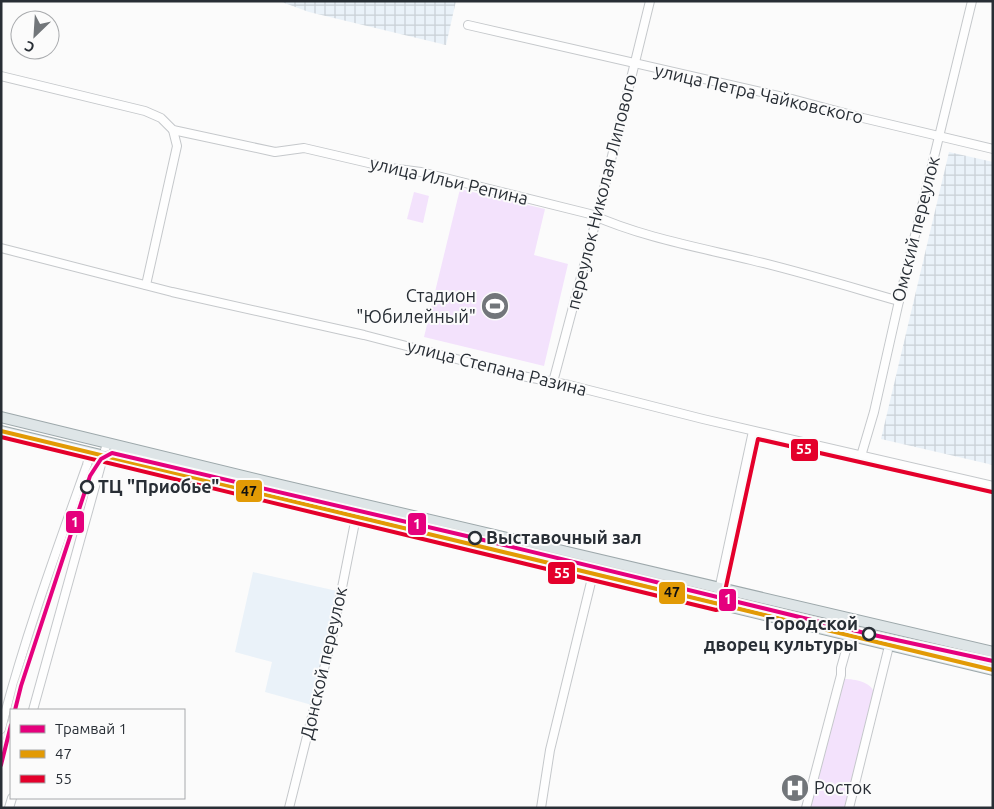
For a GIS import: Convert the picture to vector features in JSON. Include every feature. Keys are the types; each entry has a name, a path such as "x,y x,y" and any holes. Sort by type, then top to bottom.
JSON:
{"main road":[{"path":"1,417 993,652"},
{"path":"1,431 993,670"},
{"path":"593,574 596,558"}],"street":[{"name":"переулок Николая Липового","path":"553,382 597,217 650,1"},
{"name":"Омский переулок","path":"861,456 874,412 898,301 972,1"},
{"name":"улица Петра Чайковского","path":"468,24 792,99 993,149"},
{"name":"улица Ильи Репина","path":"1,76 146,111 161,118 174,130 275,152 304,148 390,168 420,172 590,214 607,222 676,243 778,267 898,301"},
{"path":"146,285 177,146 174,130"},
{"name":"улица Степана Разина","path":"1,248 146,285 364,334 522,376 993,486"},
{"path":"716,604 753,431"},
{"path":"33,709 106,442"},
{"path":"1,729 24,648 90,452"},
{"name":"Донской переулок","path":"289,808 332,633 356,517"},
{"path":"541,808 550,750 593,574"},
{"path":"806,808 850,636"},
{"path":"849,808 889,646"}],"shaded area":[{"path":"279,1 456,1 446,45 309,12"},
{"path":"949,152 993,162 993,465 881,439"},
{"name":"Стадион \"Юбилейный\"","path":"460,189 545,209 534,255 568,264 544,366 424,337"},
{"path":"414,192 429,196 423,223 407,219"},
{"path":"253,572 337,591 312,705 265,692 272,662 235,652"},
{"path":"845,679 866,683 874,692 846,808 811,808 840,684"}],"tram line":[{"path":"11,709 17,684 87,475 96,459 102,453 111,450 475,534 869,630 993,657"},
{"name":"1","path":"15,709 21,686 90,476 101,459 112,453 475,538 869,634 993,661"},
{"path":"1,750 10,713"},
{"name":"1","path":"1,765 10,729"}],"transit line":[{"name":"47","path":"1,431 993,670"},
{"name":"55","path":"1,437 716,610 720,609 722,605 758,439 992,492"}],"place":[{"name":"Стадион \"Юбилейный\"","path":"495,306"},
{"name":"ТЦ \"Приобье\"","path":"87,487"},
{"name":"Выставочный зал","path":"475,538"},
{"name":"Городской дворец культуры","path":"869,634"},
{"name":"Росток","path":"795,788"}]}
